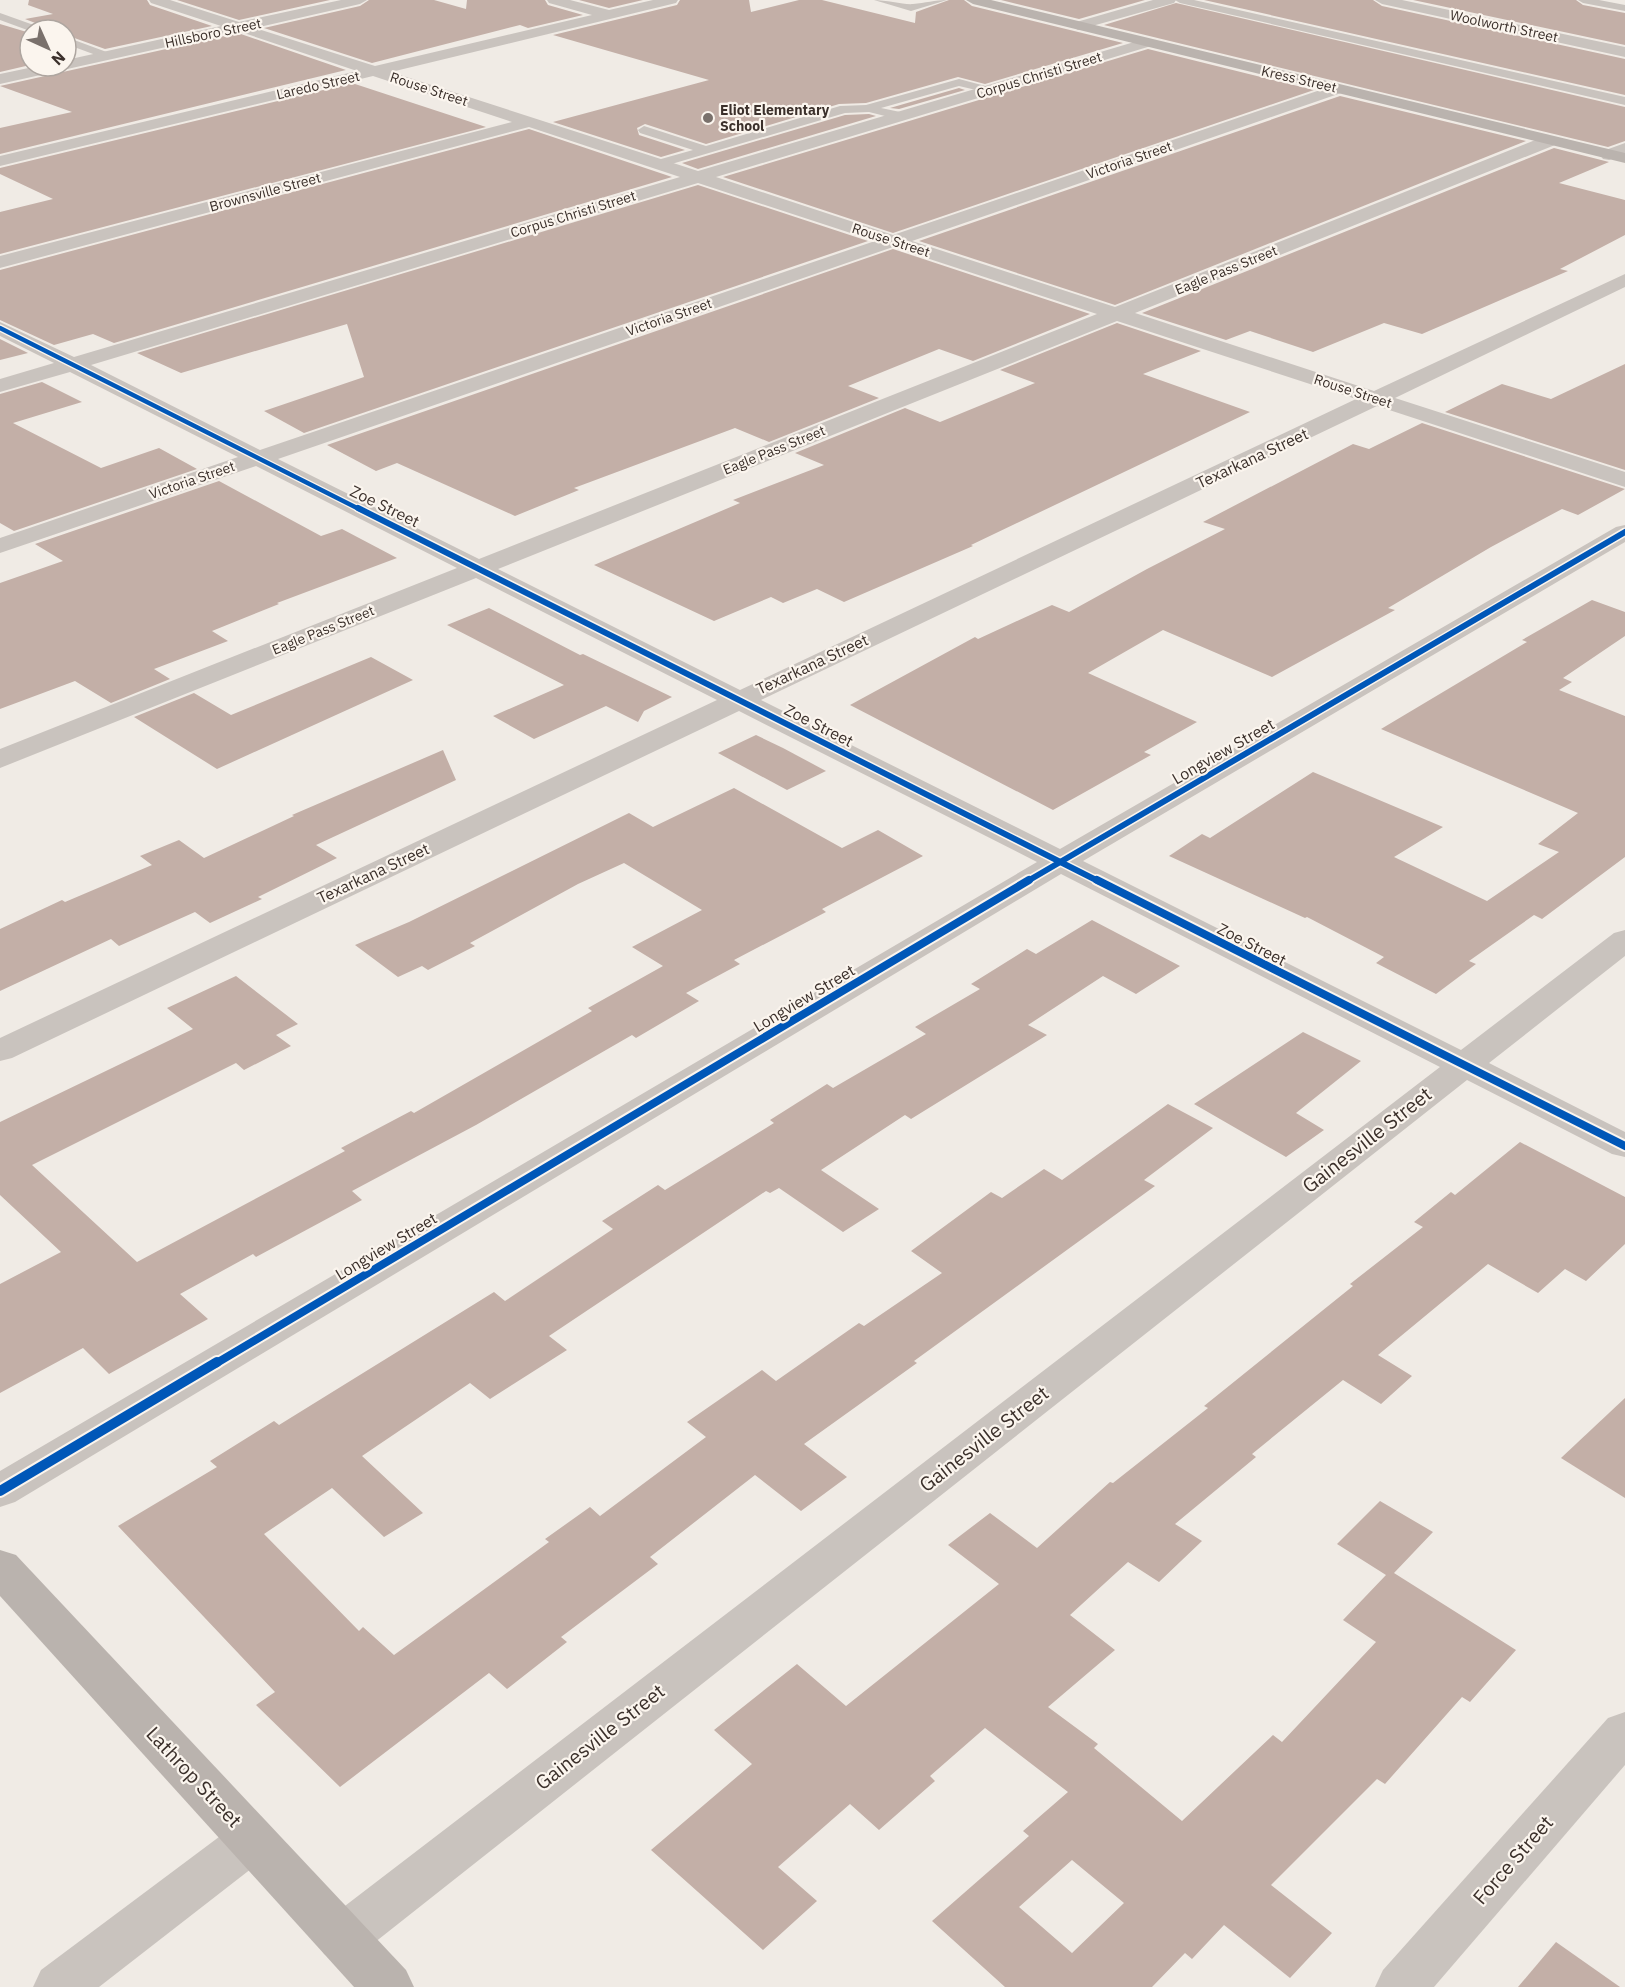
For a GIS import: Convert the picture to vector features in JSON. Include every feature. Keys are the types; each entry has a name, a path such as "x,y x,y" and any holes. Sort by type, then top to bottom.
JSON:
{"street":[{"name":"Rouse Street","path":"156,0 1625,480"},
{"name":"Hillsboro Street","path":"78,62 360,0"},
{"path":"554,0 608,15"},
{"name":"Laredo Street","path":"0,161 671,0"},
{"name":"Kress Street","path":"973,0 1549,141 1620,154"},
{"path":"1078,26 1169,0"},
{"name":"Woolworth Street","path":"1382,0 1625,52"},
{"name":"Corpus Christi Street","path":"0,386 1146,43"},
{"path":"0,79 18,75"},
{"name":"Victoria Street","path":"0,546 1338,89"},
{"name":"Brownsville Street","path":"0,262 529,122"},
{"name":"Eagle Pass Street","path":"0,759 1549,141"},
{"name":"Texarkana Street","path":"0,1051 1625,280"},
{"name":"Zoe Street","path":"0,328 1625,1146"},
{"name":"Longview Street","path":"0,1491 1058,862 1625,532"},
{"name":"Gainesville Street","path":"342,1938 1625,940"},
{"name":"Lathrop Street","path":"0,1567 388,1987"},
{"name":"Force Street","path":"1401,1987 1625,1732"},
{"path":"58,1987 252,1840"}],"lane":[{"path":"879,0 911,8 942,0"},
{"path":"1180,0 1625,101"},
{"path":"1583,0 1625,9"},
{"path":"0,16 18,23"},
{"path":"78,45 108,56"},
{"path":"658,164 844,109 869,108 959,82 989,90"},
{"path":"869,108 901,116"},
{"path":"644,130 706,150"}],"building":[{"path":"29,0 147,0 150,5 212,26 105,49 78,39 78,18 31,18 53,14 28,5"},
{"path":"177,0 330,0 239,20"},
{"path":"369,0 434,0 466,9 467,0 545,0 548,5 583,15 528,28 520,25 372,63 264,28 360,6"},
{"path":"579,0 643,0 609,8"},
{"name":"Eliot Elementary School","path":"680,0 749,0 751,12 799,0 822,0 915,23 916,12 949,0 964,0 972,6 1123,43 985,84 958,77 866,103 839,104 706,144 645,124 637,128 639,135 685,150 661,157 553,122 709,80 553,35 677,5"},
{"path":"1001,0 1145,0 1079,19"},
{"path":"1204,0 1373,0 1382,6 1625,59 1625,95"},
{"path":"1413,0 1576,0 1583,5 1625,13 1625,45"},
{"path":"1176,3 1625,107 1625,141 1608,147 1104,25"},
{"path":"0,24 18,29 18,68 0,72"},
{"path":"238,33 346,70 0,154 0,128 72,112 0,86 36,78 78,78 78,69"},
{"path":"1148,49 1314,90 893,233 723,177"},
{"path":"352,83 486,127 0,254 0,212 53,199 0,174 0,168"},
{"path":"959,88 965,90 899,109 890,108"},
{"path":"1340,96 1526,141 1115,305 919,241"},
{"path":"845,115 876,116 698,169 682,163"},
{"path":"529,129 672,177 114,343 93,334 54,345 0,320 0,270"},
{"path":"1554,148 1609,162 1559,183 1625,200 1625,235 1560,269 1568,271 1422,334 1384,323 1313,352 1250,331 1226,340 1142,313"},
{"path":"698,185 868,241 304,433 264,411 364,377 347,324 181,373 137,353"},
{"path":"893,249 1090,314 973,361 939,349 848,386 879,398 769,442 735,428 574,488 579,490 515,516 397,463 376,471 327,445"},
{"path":"1117,323 1201,351 1143,374 1250,412 971,545 973,546 844,602 817,589 783,603 771,597 714,621 594,565 740,503 733,500 824,465 795,453 905,408 940,422 1035,383 1000,370"},
{"path":"0,339 28,353 0,360"},
{"path":"1625,364 1625,470 1445,412 1502,384 1551,399"},
{"path":"42,382 82,402 13,423 101,468 159,448 197,469 14,531 0,523 0,394"},
{"path":"1422,423 1625,489 1578,515 1562,509 1491,547 1388,608 1395,610 1272,677 1163,630 1088,673 1197,722 1144,752 1151,755 1053,810 850,705 975,637 978,639 1052,605 1069,612 1225,529 1203,522 1353,444 1369,449"},
{"path":"219,481 321,536 342,529 397,558 277,603 279,604 212,631 228,641 154,669 170,679 111,703 75,681 0,709 0,583 63,561 35,544"},
{"path":"1592,600 1625,612 1625,636 1563,678 1572,682 1559,690 1625,716 1625,857 1542,919 1534,915 1469,961 1476,964 1436,994 1376,963 1384,957 1307,917 1169,856 1202,834 1210,838 1313,772 1443,827 1394,857 1487,901 1559,852 1538,844 1578,813 1381,729 1527,642 1522,640"},
{"path":"489,608 580,655 583,654 672,697 644,711 638,722 606,706 534,739 493,716 564,685 447,625"},
{"path":"371,657 413,680 217,769 134,717 194,693 231,715"},
{"path":"756,735 826,771 787,790 718,753"},
{"path":"443,750 456,780 316,845 337,858 258,897 262,899 210,923 195,912 119,946 111,939 0,991 0,929 62,900 65,902 152,865 140,856 179,840 204,858 294,816 292,815"},
{"path":"734,788 842,848 878,830 923,856 822,909 826,912 734,960 740,964 686,993 699,1001 636,1038 632,1035 476,1125 352,1191 362,1200 256,1257 253,1254 180,1294 208,1319 109,1374 83,1348 0,1393 0,1284 61,1252 0,1195 0,1122 193,1029 167,1008 236,976 298,1024 276,1035 291,1046 244,1070 236,1063 32,1165 137,1262 345,1151 341,1148 411,1111 414,1113 592,1011 588,1008 663,966 632,947 702,910 624,863 578,884 470,943 475,946 428,970 422,966 398,977 355,945 409,922 629,813 653,827"},
{"path":"1092,920 1180,966 1136,994 1103,976 1028,1025 1047,1035 911,1119 905,1115 821,1170 879,1209 843,1232 779,1188 770,1193 766,1191 549,1336 567,1350 490,1399 470,1383 362,1456 423,1513 384,1537 332,1488 264,1534 359,1631 363,1627 394,1655 549,1542 545,1539 590,1507 600,1516 706,1437 687,1422 762,1370 776,1381 859,1323 864,1326 942,1273 911,1251 991,1192 1002,1198 1044,1169 1062,1180 1168,1104 1213,1128 1144,1180 1155,1186 804,1444 847,1477 801,1511 755,1475 650,1557 658,1564 561,1637 567,1642 507,1689 489,1673 340,1787 256,1705 275,1692 118,1526 217,1467 210,1461 274,1421 279,1425 494,1292 505,1301 613,1229 602,1221 658,1185 665,1190 774,1123 770,1120 827,1084 833,1088 926,1034 915,1027 980,989 971,984 1027,949 1036,954"},
{"path":"1303,1032 1361,1061 1296,1113 1324,1130 1286,1157 1194,1104"},
{"path":"1520,1142 1625,1197 1625,1244 1586,1281 1565,1269 1538,1293 1488,1264 1378,1355 1412,1376 1381,1404 1343,1380 1252,1454 1256,1457 1175,1524 1202,1541 1159,1582 1128,1562 1070,1615 1115,1650 1048,1707 1098,1744 1094,1748 1182,1821 1273,1735 1282,1742 1376,1642 1343,1620 1386,1575 1337,1544 1380,1501 1433,1532 1394,1573 1516,1650 1470,1702 1462,1697 1385,1784 1377,1779 1271,1885 1332,1933 1290,1978 1224,1925 1192,1959 1185,1953 1152,1987 1005,1987 932,1921 1029,1836 1023,1831 1068,1792 985,1728 930,1776 935,1781 879,1830 850,1804 778,1867 817,1901 763,1950 651,1850 752,1764 714,1730 797,1664 846,1706 999,1584 948,1545 990,1513 1037,1548 1110,1482 1113,1483 1208,1408 1204,1406 1353,1286 1350,1284 1423,1227 1414,1222 1451,1192 1455,1195","holes":["1072,1860 1124,1903 1072,1953 1019,1907"]},
{"path":"1625,1398 1625,1498 1561,1458"},
{"path":"1556,1942 1620,1987 1518,1987"}],"cycle path":[{"path":"0,328 1625,1146"},
{"path":"0,1491 1058,863 1625,532"}],"place":[{"name":"Eliot Elementary School","path":"708,118"}]}
